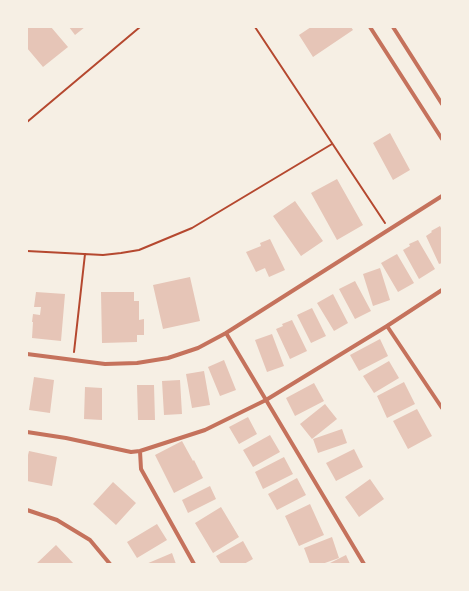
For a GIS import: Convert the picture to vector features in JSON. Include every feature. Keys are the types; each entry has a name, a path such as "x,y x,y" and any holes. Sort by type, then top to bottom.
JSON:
{"street":[{"path":"370,27 442,139"},
{"path":"393,27 442,104"},
{"path":"27,354 105,364 137,364 168,358 198,348 226,333 442,196"},
{"path":"27,432 66,438 131,452 140,451 205,430 266,400 387,326 442,290"},
{"path":"387,326 442,408"},
{"path":"226,333 364,564"},
{"path":"140,451 141,469 194,564"},
{"path":"27,510 58,520 90,540 110,564"}],"path":[{"path":"27,122 140,27"},
{"path":"255,27 389,229"},
{"path":"27,251 103,255 138,250 192,228 332,144"},
{"path":"73,360 85,254"}],"building":[{"path":"27,27 51,27 68,47 43,67 27,48"},
{"path":"69,27 85,27 75,35"},
{"path":"311,27 351,27 353,30 313,57 299,35"},
{"path":"390,133 410,170 393,180 373,143"},
{"path":"337,179 363,225 337,240 311,193"},
{"path":"295,201 323,241 301,256 273,216"},
{"path":"440,226 442,230 442,263 439,264 426,236"},
{"path":"270,239 285,270 269,277 265,268 256,272 246,252 261,246 260,243"},
{"path":"418,240 435,269 419,279 403,250 410,246 409,244"},
{"path":"397,254 414,283 398,292 381,263"},
{"path":"380,268 390,300 373,306 363,274"},
{"path":"190,277 200,321 163,329 153,285"},
{"path":"355,281 371,311 355,319 339,289"},
{"path":"36,292 65,294 61,341 32,338 33,314 40,315 41,307 34,307"},
{"path":"101,292 134,292 134,301 139,301 139,320 144,319 144,335 137,335 137,342 102,343"},
{"path":"333,294 348,323 334,331 317,303"},
{"path":"312,308 326,336 311,343 297,315"},
{"path":"292,320 307,351 290,359 276,329 283,326 282,324"},
{"path":"272,334 284,366 267,372 255,340"},
{"path":"380,339 388,356 359,371 350,355"},
{"path":"224,360 236,390 220,396 208,367"},
{"path":"389,361 399,378 374,393 363,376"},
{"path":"204,371 210,405 192,408 186,374"},
{"path":"34,377 54,380 50,413 29,410"},
{"path":"180,380 182,414 164,415 162,381"},
{"path":"404,382 415,404 387,418 377,396"},
{"path":"314,383 324,401 295,416 286,398"},
{"path":"137,385 154,385 155,420 138,420"},
{"path":"85,387 102,388 102,420 84,419"},
{"path":"325,404 337,419 312,439 300,424"},
{"path":"417,409 432,436 408,449 393,421"},
{"path":"248,417 257,434 239,444 229,427"},
{"path":"342,429 347,443 318,453 313,439"},
{"path":"270,435 280,452 253,467 243,450"},
{"path":"182,441 203,478 174,493 155,455"},
{"path":"354,449 363,467 336,481 326,463"},
{"path":"29,451 57,457 52,486 27,481 27,459"},
{"path":"284,457 293,474 263,489 255,472"},
{"path":"297,478 306,495 277,510 268,494"},
{"path":"370,479 384,499 359,517 345,497"},
{"path":"113,482 136,503 116,525 93,504"},
{"path":"210,486 216,499 188,513 182,500"},
{"path":"310,504 324,535 299,546 285,516"},
{"path":"221,507 239,537 213,553 195,523"},
{"path":"157,524 167,540 137,558 127,542"},
{"path":"332,537 339,558 322,564 310,564 304,548"},
{"path":"243,541 253,559 244,564 221,564 216,556"},
{"path":"56,545 74,564 36,564"},
{"path":"172,553 176,564 146,564"},
{"path":"346,555 350,564 328,564"}]}
